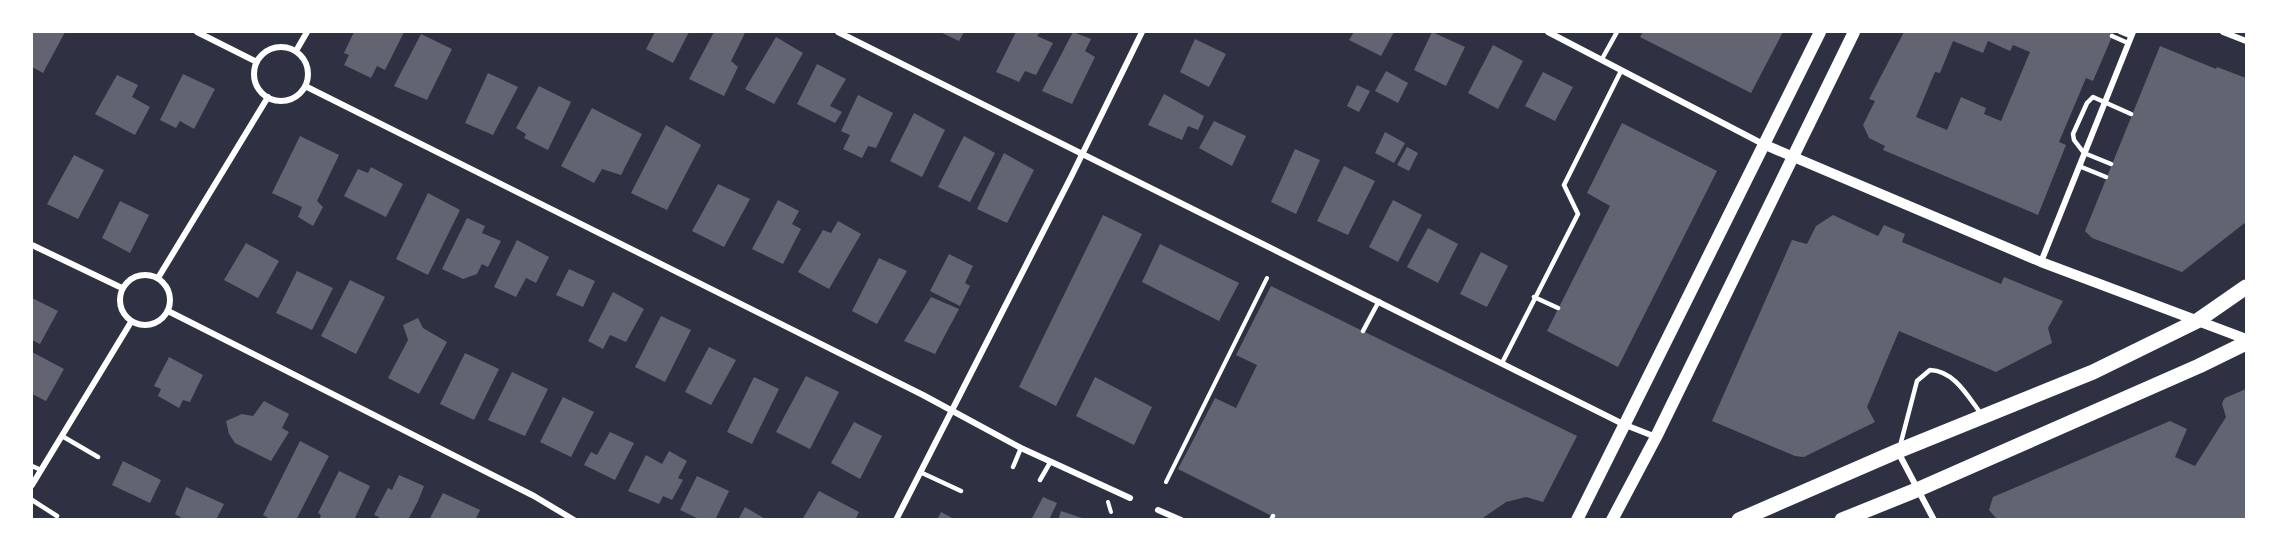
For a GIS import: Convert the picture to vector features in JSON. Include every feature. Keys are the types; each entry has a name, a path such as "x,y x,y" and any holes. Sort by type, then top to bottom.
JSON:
{"main road":[{"path":"1576,519 1820,32"},
{"path":"1612,519 1656,437 1854,32"},
{"path":"1739,519 1898,451 2093,372 2197,321 2247,287"},
{"path":"1842,519 1919,489 2199,366 2247,341"}],"street":[{"path":"197,32 257,62"},
{"path":"296,51 307,32"},
{"path":"838,32 1623,424 1656,437"},
{"path":"897,519 1083,154 1142,32"},
{"path":"1548,32 1793,158 2041,262 2247,341"},
{"path":"2223,32 2247,42"},
{"path":"2041,262 2130,37"},
{"path":"278,47 296,51 302,56 308,70 305,86 293,98 276,100 267,97 256,85 257,62 270,50 278,47"},
{"path":"305,86 951,410 1021,448 1130,498"},
{"path":"158,278 267,97"},
{"path":"32,245 122,288"},
{"path":"151,275 158,278 164,283 170,296 168,311 156,323 140,326 131,322 126,317 120,303 122,288 134,277 151,275"},
{"path":"168,311 534,496 574,519"},
{"path":"32,485 131,322"},
{"path":"1898,451 1934,519"},
{"path":"1158,510 1181,519"}],"lane":[{"path":"1602,59 1617,32"},
{"path":"2120,32 2130,37"},
{"path":"2112,36 2130,37"},
{"path":"1502,363 1578,214 1564,185 1620,71"},
{"path":"2111,164 2084,153 2074,140 2073,134 2091,99 2096,97 2131,114"},
{"path":"2079,166 2106,177"},
{"path":"1534,297 1558,308"},
{"path":"1363,332 1379,301"},
{"path":"1898,451 1917,381 1930,370 1941,370 1953,378 1984,417"},
{"path":"62,436 98,457"},
{"path":"1013,466 1021,448"},
{"path":"1040,480 1051,460"},
{"path":"32,466 41,470"},
{"path":"920,472 961,491"},
{"path":"32,500 57,516"}],"path":[{"path":"1166,482 1267,278"}],"building":[{"path":"32,32 65,32 43,73 32,67"},
{"path":"354,32 404,32 385,70 377,66 371,78 344,65 349,55 344,53"},
{"path":"655,32 689,32 673,63 646,49"},
{"path":"714,32 745,33 731,61 738,67 724,96 689,79"},
{"path":"940,32 964,32 959,41"},
{"path":"1016,32 1040,32 1037,36 1053,43 1036,75 1025,71 1019,82 996,72"},
{"path":"1073,32 1091,39 1085,51 1095,57 1072,104 1042,91"},
{"path":"1354,32 1394,32 1381,56 1349,40"},
{"path":"1432,32 1465,47 1446,86 1414,70"},
{"path":"1643,32 1783,32 1751,93 1640,37"},
{"path":"1904,32 2114,32 2093,81 2086,78 2059,142 2066,145 2038,215 1883,150 1885,146 1869,138 1863,125 1875,101 1869,99","holes":["1953,41 1983,53 1988,41 2010,51 2013,45 2030,52 2001,121 1984,114 1986,108 1961,97 1947,130 1916,117 1935,72 1940,73"]},
{"path":"421,34 452,49 427,100 394,86"},
{"path":"776,37 803,53 774,104 745,89"},
{"path":"1195,39 1226,54 1209,87 1180,72"},
{"path":"1493,45 1523,61 1498,109 1468,93"},
{"path":"2160,46 2216,69 2217,67 2246,78 2246,222 2182,272 2092,238 2085,231"},
{"path":"817,64 846,79 830,106 842,112 835,123 797,104"},
{"path":"1386,71 1408,83 1398,103 1375,91"},
{"path":"1543,72 1573,87 1555,121 1525,106"},
{"path":"488,73 518,87 493,135 465,123"},
{"path":"183,74 215,89 194,129 180,121 176,128 160,120"},
{"path":"117,75 138,85 132,97 150,107 135,135 95,114"},
{"path":"1357,85 1370,91 1359,112 1347,106"},
{"path":"539,86 571,102 548,150 524,138 526,134 516,128"},
{"path":"1164,94 1204,116 1198,130 1188,126 1182,140 1148,125"},
{"path":"858,95 893,113 876,148 868,146 862,158 843,149 850,135 841,131"},
{"path":"592,108 642,134 621,175 602,169 594,183 561,166"},
{"path":"914,113 945,130 922,177 890,161"},
{"path":"1214,121 1246,136 1232,166 1199,148"},
{"path":"1622,123 1717,171 1618,367 1547,331 1610,206 1587,193"},
{"path":"666,125 701,145 667,210 631,193"},
{"path":"1385,132 1405,143 1394,163 1375,153"},
{"path":"300,136 339,155 317,201 323,207 313,226 298,217 302,207 272,193"},
{"path":"964,136 995,153 970,202 938,187"},
{"path":"1407,147 1418,153 1409,171 1397,165"},
{"path":"1295,149 1320,160 1296,214 1271,202"},
{"path":"1004,153 1034,170 1007,223 977,209"},
{"path":"74,155 104,170 78,219 47,204"},
{"path":"1344,166 1375,181 1348,235 1317,221"},
{"path":"371,167 403,184 386,217 344,196 358,169 368,173"},
{"path":"718,184 750,199 724,247 692,231"},
{"path":"428,193 460,210 428,275 396,259"},
{"path":"778,200 799,211 792,224 801,229 783,264 752,249"},
{"path":"1393,200 1422,215 1398,262 1369,247"},
{"path":"120,201 149,215 130,253 102,238"},
{"path":"1103,215 1142,234 1056,406 1019,387"},
{"path":"1833,215 1878,236 1884,225 1905,234 1902,242 2001,284 2004,277 2063,301 2048,328 2052,343 1996,372 1899,331 1867,407 1875,422 1804,457 1795,456 1712,421 1792,240 1807,244 1816,226"},
{"path":"467,218 485,226 482,233 501,241 488,267 482,264 477,274 463,279 442,269"},
{"path":"838,221 861,234 829,289 798,272 823,230 831,233"},
{"path":"1428,228 1458,244 1438,283 1407,267"},
{"path":"517,240 549,257 536,283 526,278 516,297 494,287"},
{"path":"246,243 279,261 258,298 224,280"},
{"path":"1160,244 1239,283 1219,321 1142,282"},
{"path":"1481,252 1508,266 1487,307 1460,294"},
{"path":"949,254 973,266 965,283 970,286 960,306 930,291"},
{"path":"879,258 907,271 877,324 852,311"},
{"path":"569,269 595,281 583,307 556,295"},
{"path":"297,271 333,288 312,330 276,313"},
{"path":"350,280 385,297 356,354 321,336"},
{"path":"1271,286 1577,436 1543,502 1526,497 1506,502 1480,520 1280,520 1178,469 1215,398 1236,408 1257,365 1236,355"},
{"path":"613,292 644,309 626,342 610,335 603,349 588,341"},
{"path":"931,297 959,309 935,354 904,341"},
{"path":"32,298 58,311 40,344 32,340"},
{"path":"661,316 691,330 665,382 635,367"},
{"path":"418,318 423,328 447,342 419,394 388,378 408,340 403,325"},
{"path":"709,347 736,360 711,405 685,392"},
{"path":"32,352 64,369 46,401 32,394"},
{"path":"465,353 499,369 474,420 440,404"},
{"path":"169,357 203,375 190,402 183,400 179,408 158,396 161,389 154,386"},
{"path":"512,372 548,389 525,436 488,420"},
{"path":"806,376 839,392 810,449 776,432"},
{"path":"754,377 779,389 752,444 727,432"},
{"path":"1095,377 1152,407 1134,445 1076,416"},
{"path":"2246,389 2246,520 2001,520 1989,510 1993,497 2170,421 2187,429 2175,457 2195,466 2226,417 2223,401"},
{"path":"563,397 594,412 571,457 540,442"},
{"path":"264,401 289,414 282,428 289,432 271,461 235,443 229,434 226,421 242,414 253,416"},
{"path":"854,422 882,436 860,479 831,463"},
{"path":"610,432 634,443 615,480 584,465 591,452 597,455"},
{"path":"300,441 329,456 296,520 272,520 263,515"},
{"path":"669,451 687,461 678,478 683,480 672,500 663,496 659,504 628,491 646,455 662,464"},
{"path":"123,461 161,480 150,503 112,485"},
{"path":"339,471 370,486 354,520 319,520 321,515 318,513"},
{"path":"399,475 424,486 418,501 408,520 378,520 379,517 374,515 388,488 392,490"},
{"path":"697,476 729,491 715,520 701,520 680,510"},
{"path":"186,487 224,504 216,520 185,520 175,514"},
{"path":"819,491 859,512 855,520 802,520"},
{"path":"443,493 480,510 475,520 429,520"},
{"path":"1043,497 1057,503 1049,520 1031,520"},
{"path":"745,507 767,520 738,520"},
{"path":"1061,511 1085,519 1085,520 1058,520"},
{"path":"941,512 956,520 937,520"}]}
